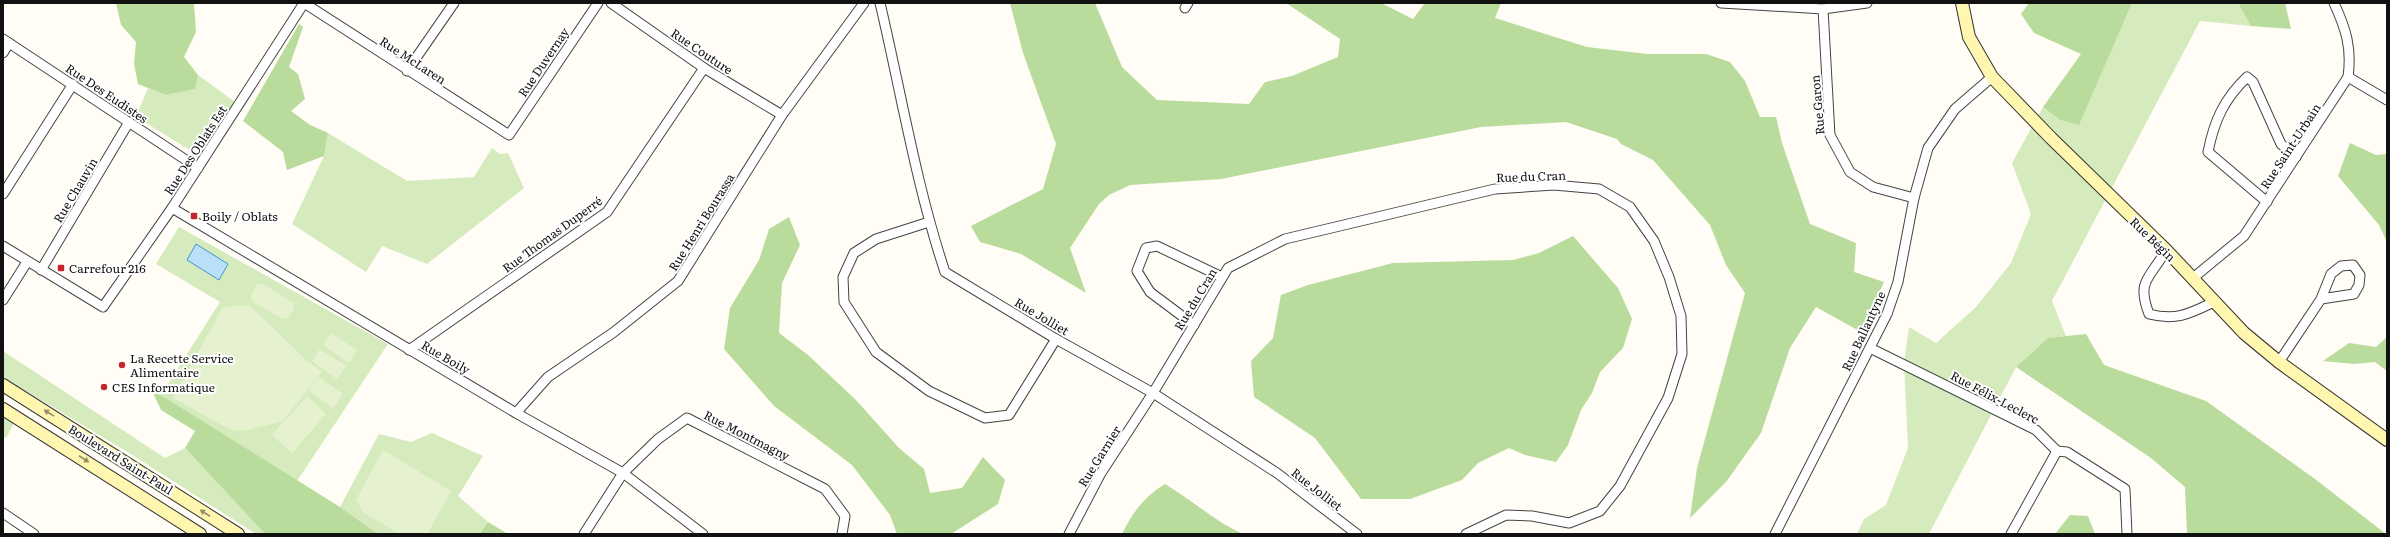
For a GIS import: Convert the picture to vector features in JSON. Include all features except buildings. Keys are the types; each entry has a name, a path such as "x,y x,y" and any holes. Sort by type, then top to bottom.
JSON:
{"street":[{"name":"Rue McLaren","path":"304,3 407,71 509,135"},
{"name":"Rue Des Oblats Est","path":"41,270 103,307 172,208 304,3"},
{"path":"407,71 454,3"},
{"name":"Rue Duvernay","path":"509,135 598,3"},
{"name":"Rue Couture","path":"611,3 704,68 782,115"},
{"name":"Rue Henri Bourassa","path":"516,413 548,378 614,332 678,281 782,115 864,3"},
{"name":"Rue Jolliet","path":"880,3 903,99 928,222 945,272 1056,339 1153,393 1277,473 1356,534"},
{"path":"1721,3 1799,6 1823,10 1868,3"},
{"name":"Rue Bégin","path":"1962,3 1969,37 1992,77 2080,168 2166,250 2244,333 2279,362 2387,440"},
{"name":"Rue Saint-Urbain","path":"2193,278 2244,236 2268,202 2348,76 2350,60 2346,30 2334,3"},
{"name":"Rue Garon","path":"1823,10 1830,135 1850,172 1873,187 1914,198"},
{"path":"3,53 6,41"},
{"name":"Rue Des Eudistes","path":"6,41 198,168"},
{"name":"Rue Thomas Duperré","path":"409,350 607,212 704,68"},
{"path":"2348,76 2387,100"},
{"name":"Rue Ballantyne","path":"1775,534 1887,314 1898,282 1914,198 1928,148 1956,110 1992,77"},
{"path":"2268,202 2208,152 2212,127 2231,92 2247,77 2253,82 2282,144 2296,158"},
{"path":"3,194 73,84"},
{"name":"Rue Chauvin","path":"41,270 129,122"},
{"name":"Rue du Cran","path":"1153,393 1228,268 1286,239 1495,189 1554,185 1599,190 1630,207 1654,241 1670,277 1681,316 1682,354 1668,398 1620,486 1600,511 1569,523 1532,516 1506,515 1466,534"},
{"name":"Rue Boily","path":"172,208 516,413 623,473 703,534"},
{"path":"928,222 876,239 854,253 843,277 844,302 876,352 929,391 985,418 1009,415 1056,339"},
{"path":"3,246 41,270"},
{"path":"1194,325 1150,292 1137,271 1146,248 1157,246 1222,277"},
{"path":"2166,250 2157,268 2145,281 2142,297 2149,314 2166,318 2190,313 2214,302"},
{"path":"3,300 27,262"},
{"path":"2279,362 2321,299 2331,274 2341,266 2354,265 2360,275 2359,285 2354,294 2321,299"},
{"name":"Rue Félix-Leclerc","path":"1870,348 2036,430 2058,450 2067,452 2125,489 2127,534"},
{"name":"Boulevard Saint-Paul","path":"3,385 238,534"},
{"name":"Rue Garnier","path":"1069,534 1100,473 1153,393"},
{"name":"Boulevard Saint-Paul","path":"3,409 200,534"},
{"name":"Rue Montmagny","path":"623,473 658,439 687,418 825,488 845,516 842,534"},
{"path":"2011,534 2058,450"},
{"path":"584,534 623,473"},
{"path":"3,513 34,534"}],"green space":[{"path":"116,3 194,3 196,32 184,57 198,75 195,89 166,95 138,84 134,64 136,42 121,25"},
{"path":"1010,3 1095,3 1122,67 1157,100 1249,104 1265,82 1292,76 1338,57 1340,39 1286,3 1381,3 1413,19 1425,3 1501,3 1495,18 1587,47 1648,54 1706,54 1730,62 1745,81 1760,117 1776,117 1782,143 1810,224 1856,243 1854,272 1884,282 1861,332 1816,307 1790,348 1761,433 1726,482 1690,518 1697,468 1745,293 1726,265 1710,225 1653,160 1621,144 1617,139 1566,122 1481,127 1221,179 1130,185 1109,195 1099,204 1070,248 1086,293 1021,254 980,242 971,226 1043,189 1056,144 1023,53"},
{"path":"2029,3 2132,3 2079,125 2060,120 2043,107 2081,54 2034,33 2021,14"},
{"path":"2132,3 2238,3 2251,26 2200,21 2052,301 2066,336 2048,338 2016,367 1929,534 1857,534 1864,519 1886,505 1908,448 1904,363 1909,327 1936,343 1975,308 2011,263 2031,214 2012,163 2043,107 2060,120 2079,124"},
{"path":"2238,3 2285,3 2291,29 2251,26"},
{"path":"299,24 303,27 289,67 298,74 305,99 291,111 310,125 328,133 324,156 287,170 283,152 243,121"},
{"path":"198,75 235,102 204,145 193,152 136,117 148,88 166,95 194,89"},
{"path":"328,133 407,181 474,177 492,148 500,154 508,153 524,188 427,264 382,246 366,272 292,224 324,156"},
{"path":"2350,143 2376,155 2387,154 2387,242 2379,225 2338,176"},
{"path":"789,217 800,245 782,283 779,333 808,355 856,400 899,448 924,469 930,493 962,488 983,457 1005,480 998,504 951,534 897,534 890,515 852,465 774,406 724,349 730,308 759,260 769,229"},
{"path":"179,227 388,344 297,481 161,395 220,302 156,264"},
{"path":"1573,236 1618,288 1632,319 1623,348 1600,372 1592,393 1581,410 1568,445 1556,462 1525,455 1509,448 1478,463 1462,480 1410,499 1361,499 1315,438 1254,397 1251,361 1273,338 1281,295 1308,285 1393,263 1513,260 1539,253"},
{"path":"262,283 293,303 294,309 287,319 283,319 253,302 251,296 257,284"},
{"path":"249,305 306,360 322,372 283,421 247,430 233,430 173,398 223,307"},
{"path":"331,333 357,350 349,363 323,345"},
{"path":"2086,334 2104,365 2206,401 2315,479 2386,534 2187,534 2185,487 2151,458 2016,367 2048,338"},
{"path":"2387,337 2387,371 2375,362 2354,364 2323,361 2349,343 2376,347"},
{"path":"320,349 346,366 337,379 312,361"},
{"path":"3,351 165,458 185,448 265,534 256,534 129,453 3,377"},
{"path":"318,377 343,394 333,408 309,391"},
{"path":"153,393 161,395 340,507 378,534 265,534 185,448 195,431 161,410"},
{"path":"307,396 326,414 292,453 272,435"},
{"path":"3,417 14,423 6,438 3,436"},
{"path":"432,433 483,456 458,496 488,522 480,534 378,534 340,507 379,434 411,442"},
{"path":"383,450 451,491 427,534 399,534 363,512 356,500"},
{"path":"1165,484 1222,523 1243,534 1122,534 1130,519 1145,500"},
{"path":"2070,515 2088,516 2095,534 2055,534"},
{"path":"488,522 508,534 480,534"}],"water":[{"path":"196,244 228,264 219,280 187,260"}],"place":[{"name":"Boily / Oblats","path":"194,216"},
{"name":"Carrefour 216","path":"61,268"},
{"name":"La Recette Service Alimentaire","path":"122,365"},
{"name":"CES Informatique","path":"104,387"}]}
